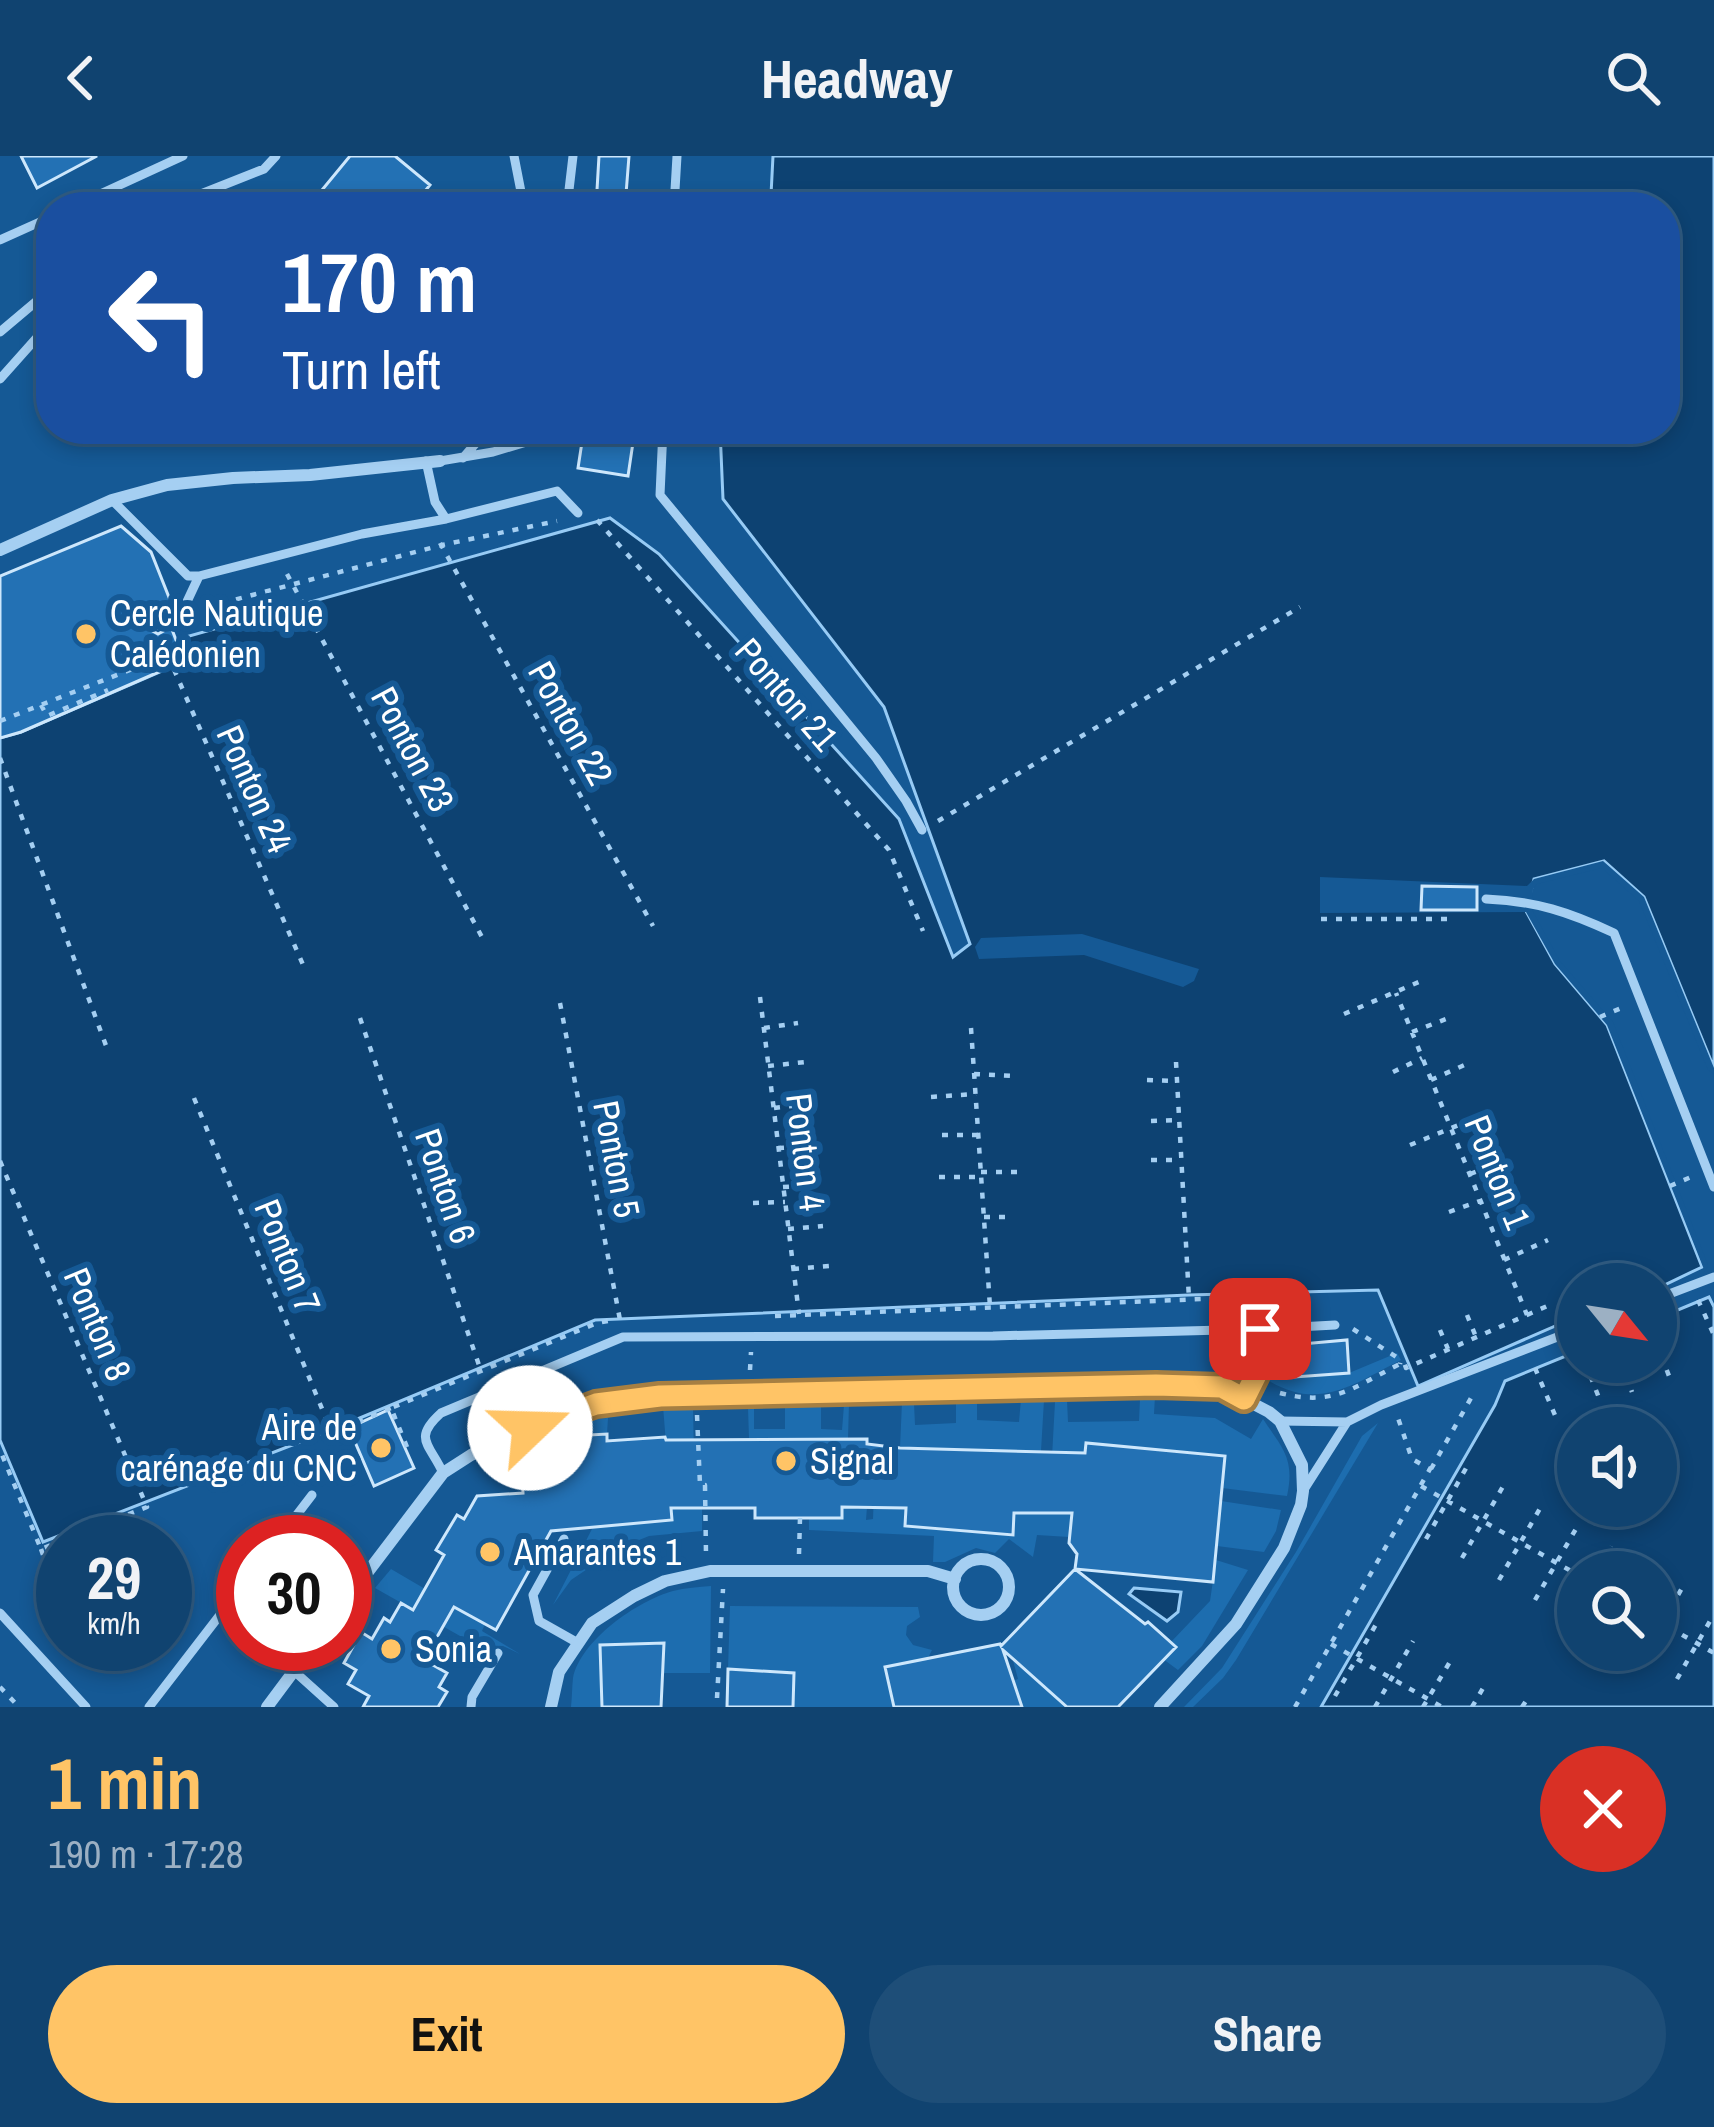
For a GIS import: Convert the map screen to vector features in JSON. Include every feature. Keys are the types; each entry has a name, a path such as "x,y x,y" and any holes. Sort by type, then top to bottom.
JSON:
{"street":[{"path":"0,550 112,500 167,485 433,461"},
{"path":"372,1566 442,1473 559,1415 596,1404 660,1396 1222,1387 1280,1421 1302,1465 1301,1505 1284,1549 1236,1624 1160,1707"},
{"path":"983,1559 992,1562 1009,1582 1006,1601 992,1613 975,1615 955,1598 955,1580 965,1564 983,1559"},
{"path":"551,1707 559,1672 592,1623 664,1581 710,1571 928,1571 955,1580"},
{"path":"267,1707 293,1672"}],"lane":[{"path":"105,192 183,156"},
{"path":"206,192 264,169 276,156"},
{"path":"514,156 521,192"},
{"path":"569,192 573,156"},
{"path":"675,192 677,156"},
{"path":"0,240 36,224"},
{"path":"0,332 36,301"},
{"path":"31,305 36,314"},
{"path":"0,379 36,342"},
{"path":"463,458 475,444"},
{"path":"446,518 435,502 433,461 516,444"},
{"path":"662,444 660,495 876,758 922,830"},
{"path":"112,500 188,576 557,491 582,511"},
{"path":"156,630 184,608 199,576"},
{"path":"1486,899 1525,900 1614,933 1714,1186"},
{"path":"1677,1291 1711,1278"},
{"path":"442,1473 424,1440 426,1426 441,1413 623,1337 993,1336 1334,1324"},
{"path":"1244,1399 1256,1375 1260,1329"},
{"path":"1280,1421 1347,1422 1557,1337"},
{"path":"1303,1491 1347,1422"},
{"path":"297,1515 312,1495"},
{"path":"564,1539 533,1594 539,1621 578,1643"},
{"path":"0,1613 86,1707"},
{"path":"149,1707 216,1620"},
{"path":"471,1707 498,1653"},
{"path":"293,1672 334,1707"}],"path":[{"path":"193,611 442,545 562,520 582,511"},
{"name":"Ponton 21","path":"582,511 889,850 923,931"},
{"name":"Ponton 22","path":"442,545 652,926"},
{"name":"Ponton 23","path":"295,585 483,939"},
{"path":"922,830 1300,607"},
{"path":"0,721 160,658 156,630"},
{"name":"Ponton 24","path":"156,630 304,968"},
{"path":"41,705 46,716 108,690"},
{"path":"0,758 108,1051"},
{"path":"1402,912 1402,922"},
{"path":"1321,919 1455,919"},
{"path":"1344,1015 1421,981"},
{"name":"Ponton 1","path":"1396,993 1527,1315"},
{"name":"Ponton 4","path":"760,997 799,1314"},
{"name":"Ponton 5","path":"560,1003 620,1325"},
{"name":"Ponton 6","path":"360,1018 481,1371"},
{"path":"1412,1032 1446,1019"},
{"path":"764,1028 798,1023"},
{"path":"970,1028 991,1307"},
{"path":"1393,1072 1422,1058"},
{"path":"768,1066 806,1062"},
{"path":"1176,1062 1189,1299"},
{"path":"1431,1080 1472,1062"},
{"path":"974,1074 1013,1076"},
{"path":"1147,1080 1177,1082"},
{"path":"931,1097 976,1094"},
{"name":"Ponton 7","path":"194,1098 332,1433 391,1408"},
{"path":"773,1108 810,1104"},
{"path":"1410,1145 1493,1111"},
{"path":"1151,1121 1179,1120"},
{"path":"942,1136 978,1135"},
{"path":"778,1148 814,1146"},
{"path":"1470,1174 1510,1159"},
{"path":"1151,1160 1181,1160"},
{"name":"Ponton 8","path":"0,1161 147,1507 127,1515"},
{"path":"939,1177 1020,1172"},
{"path":"783,1187 818,1185"},
{"path":"1449,1212 1480,1201"},
{"path":"753,1203 785,1202"},
{"path":"984,1216 1013,1217"},
{"path":"788,1229 824,1226"},
{"path":"1504,1260 1548,1240"},
{"path":"793,1269 830,1266"},
{"path":"1697,1297 1714,1335"},
{"path":"1383,1372 1554,1303"},
{"path":"1467,1315 1476,1337"},
{"path":"1334,1324 1351,1328 1403,1366"},
{"path":"1440,1330 1448,1349"},
{"path":"1532,1363 1557,1420"},
{"path":"1593,1383 1601,1403"},
{"path":"1629,1383 1632,1391"},
{"path":"1294,1707 1479,1384"},
{"path":"1392,1401 1412,1459 1430,1469"},
{"path":"697,1407 705,1549"},
{"path":"0,1450 36,1537"},
{"path":"1426,1539 1469,1463"},
{"path":"1462,1558 1505,1484"},
{"path":"1421,1486 1556,1563"},
{"path":"1499,1580 1542,1505"},
{"path":"798,1571 800,1518"},
{"path":"1534,1600 1577,1527"},
{"path":"1608,1551 1611,1546"},
{"path":"1677,1595 1682,1588"},
{"path":"717,1698 722,1598"},
{"path":"1677,1679 1714,1614"},
{"path":"1336,1696 1378,1621"},
{"path":"1677,1632 1714,1653"},
{"path":"1375,1707 1413,1641"},
{"path":"1331,1644 1442,1707"},
{"path":"1423,1707 1451,1660"},
{"path":"1472,1707 1486,1683"},
{"path":"0,1687 19,1707"}],"shaded area":[{"path":"773,156 1714,156 1714,1068 1644,897 1604,861 1534,879 1526,911 1555,964 1607,1025 1702,1267 1677,1279 1677,1263 1557,1263 1557,1325 1418,1386 1378,1290 595,1320 112,1515 36,1515 36,1525 0,1440 0,738 183,662 175,640 610,518 659,554 899,819 953,957 970,944 884,707 723,499 721,444 1680,444 1680,192 771,192"},
{"path":"1709,1297 1714,1307 1714,1707 1321,1707 1505,1381 1557,1360 1557,1383 1677,1383 1677,1310"},
{"path":"1279,1350 1282,1378 1349,1373 1397,1353 1401,1360 1335,1391 1302,1393 1266,1379 1267,1351"},
{"path":"1155,1396 1154,1414 1215,1418 1251,1439 1263,1419 1288,1463 1287,1496 1222,1488 1224,1456 1087,1443 1080,1505 1073,1509 1069,1537 1037,1535 1033,1557 1009,1539 995,1553 976,1548 945,1562 933,1562 934,1536 809,1530 809,1518 841,1518 842,1507 867,1507 866,1520 873,1519 874,1492 907,1503 906,1526 1012,1535 1014,1513 1049,1512 1055,1402 1067,1400 1068,1422 1139,1421 1140,1399"},
{"path":"1021,1399 1044,1400 1041,1451 900,1448 902,1402 914,1403 915,1425 956,1423 956,1402 977,1401 977,1420 1019,1422"},
{"path":"821,1404 821,1429 842,1430 844,1405 849,1404 848,1438 749,1438 748,1408 754,1408 754,1429 785,1429 785,1408"},
{"path":"663,1406 693,1408 695,1503 702,1503 702,1531 649,1536 617,1549 571,1580 553,1605 593,1527 672,1519"},
{"path":"608,1418 607,1434 572,1448 521,1450 520,1439 572,1420"},
{"path":"1378,1423 1236,1660 1193,1707 1184,1707 1222,1668 1362,1436"},
{"path":"1221,1501 1281,1510 1264,1552 1217,1546"},
{"path":"1216,1560 1248,1570 1202,1646 1178,1670 1163,1659 1176,1647 1171,1642 1210,1601"},
{"path":"391,1569 485,1624 482,1631 520,1654 503,1646 476,1645 375,1588"},
{"path":"711,1586 710,1673 663,1673 664,1643 601,1645 602,1707 571,1707 578,1664 612,1624 659,1596"},
{"path":"1134,1588 1181,1592 1178,1612 1167,1621 1129,1594"},
{"path":"730,1606 918,1607 920,1617 907,1626 906,1635 913,1645 932,1650 928,1658 886,1667 894,1707 793,1707 794,1673 728,1669"},
{"path":"1008,1642 1067,1707 1022,1707"}],"pier":[{"path":"1603,861 1644,897 1714,1074 1708,1070 1639,901 1602,868 1537,884 1532,910 1560,961 1613,1022 1708,1265 1705,1272 1607,1025 1555,964 1526,912 1320,913 1320,877 1527,886 1534,879"},
{"path":"1082,934 1199,969 1194,981 1183,987 1084,955 979,959 975,947 981,938"}],"building":[{"path":"21,156 97,156 37,188"},
{"path":"350,156 395,156 430,185 424,192 320,192"},
{"path":"599,156 629,156 626,192 597,192"},
{"path":"582,444 633,444 628,476 578,468"},
{"name":"Cercle Nautique Calédonien","path":"121,526 151,552 172,605 151,618 149,629 158,634 171,627 184,661 0,738 0,576"},
{"path":"1422,886 1477,887 1477,910 1421,910"},
{"path":"1347,1340 1349,1373 1281,1378 1279,1346"},
{"name":"Aire de carénage du CNC","path":"388,1410 414,1468 374,1486 349,1428"},
{"path":"607,1434 607,1441 867,1439 867,1444 900,1448 1085,1453 1086,1443 1225,1456 1213,1582 1075,1569 1077,1554 1069,1543 1072,1513 1014,1513 1013,1535 905,1526 906,1508 842,1507 842,1518 755,1518 755,1508 671,1508 672,1520 551,1531 496,1630 454,1607 424,1660 447,1673 439,1687 447,1692 438,1707 363,1707 369,1696 348,1684 355,1671 372,1671 372,1639 384,1618 390,1622 401,1603 413,1610 444,1555 436,1550 457,1515 464,1519 477,1496 523,1493 521,1450 572,1448 571,1436"},
{"path":"1075,1569 1176,1647 1118,1707 1067,1707 1003,1650 1022,1707 894,1707 885,1667 1001,1646"},
{"path":"664,1643 661,1707 602,1707 600,1645"},
{"path":"728,1669 794,1673 793,1707 727,1707"}],"place":[{"name":"Cercle Nautique Calédonien","path":"86,634"},
{"name":"Aire de carénage du CNC","path":"381,1448"},
{"name":"Signal","path":"786,1461"},
{"name":"Amarantes 1","path":"490,1552"},
{"name":"Sonia","path":"391,1649"}],"route":[{"path":"530,1428 596,1404 696,1394 1156,1385 1222,1387 1244,1399 1256,1375 1260,1329"}]}
